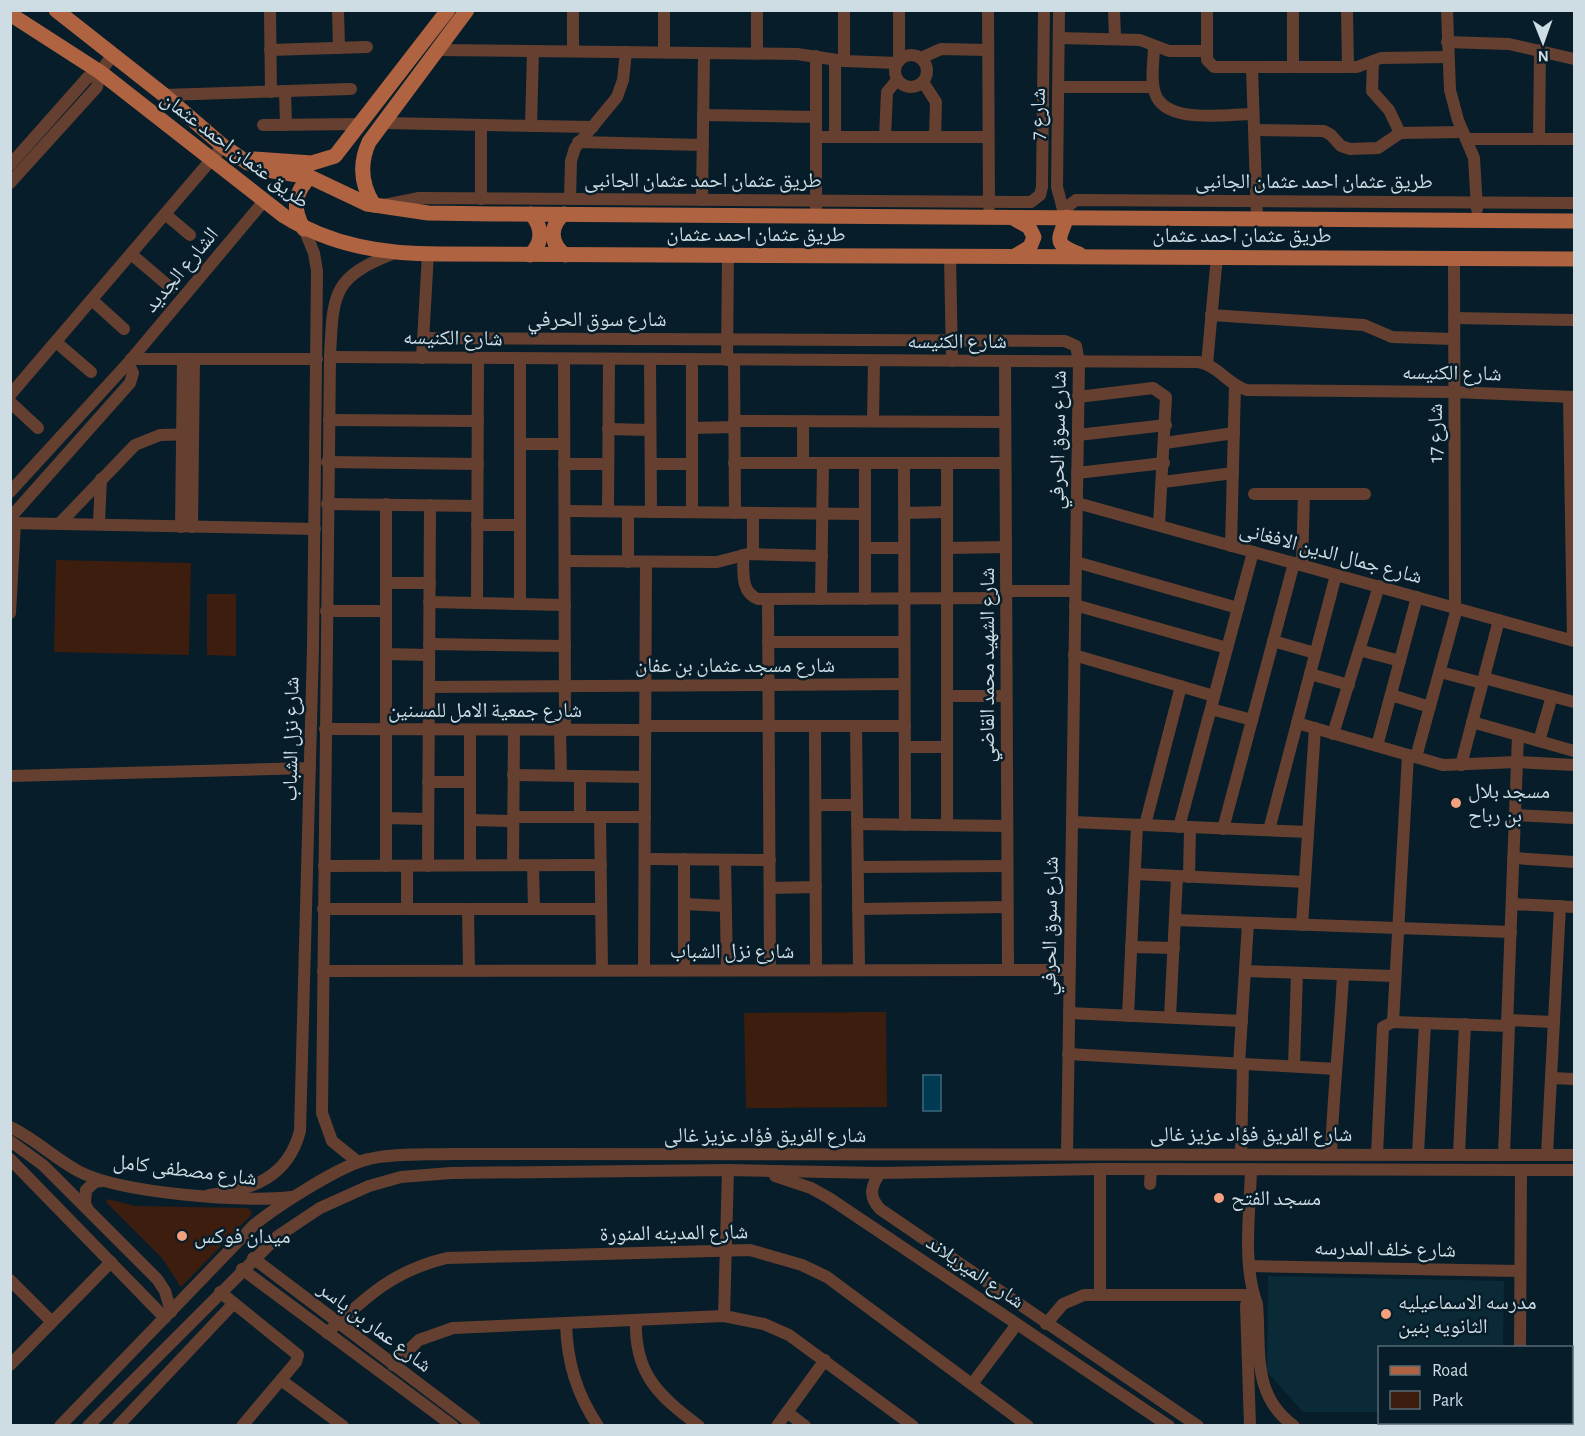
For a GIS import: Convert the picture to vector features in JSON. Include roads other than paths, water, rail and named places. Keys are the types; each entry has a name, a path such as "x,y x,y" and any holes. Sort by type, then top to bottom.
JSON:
{"main road":[{"path":"240,158 312,163 324,161 340,152 448,10"},
{"path":"377,206 366,191 362,168 369,142 467,10"},
{"name":"طريق عثمان احمد عثمان","path":"10,14 93,68 264,201 304,228 343,243 395,253 1575,259"},
{"path":"66,14 64,27 95,51 93,68"},
{"name":"طريق عثمان احمد عثمان","path":"66,14 240,158 267,170 310,177 377,206 428,213 1575,221"},
{"path":"304,228 299,220 296,201 298,192 310,177"},
{"path":"530,255 537,246 540,235 538,223 531,214"},
{"path":"564,214 554,227 553,237 557,248 565,255"},
{"path":"1066,217 1059,233 1059,240 1066,249 1082,255"},
{"path":"1012,218 1029,227 1034,237 1030,247 1015,256"}],"street":[{"path":"270,10 271,92"},
{"path":"338,10 339,48"},
{"path":"573,10 573,51"},
{"path":"664,10 664,52"},
{"path":"757,10 757,53"},
{"path":"835,137 844,10"},
{"path":"899,10 898,62 895,69 897,80 903,86 912,88 923,82 927,70 921,58"},
{"path":"988,10 989,218"},
{"name":"شارع 7","path":"1027,202 1038,198 1042,187 1044,10"},
{"name":"شارع 7","path":"1059,10 1057,187 1066,217"},
{"path":"1114,10 1114,38"},
{"path":"1207,10 1207,60 1214,67 1348,67 1361,66 1372,61 1447,57"},
{"path":"1293,10 1293,67"},
{"path":"1347,10 1348,67"},
{"path":"1448,10 1447,57 1450,90 1476,169 1477,220"},
{"path":"1059,38 1140,40 1169,51 1207,51"},
{"path":"1447,42 1499,43 1575,59"},
{"path":"1154,46 1153,87 1159,102 1180,114 1253,114"},
{"path":"270,50 367,47"},
{"path":"438,50 757,53 816,56 839,61 898,62 912,55 921,58 940,49 988,50"},
{"path":"1539,139 1540,50"},
{"path":"531,126 532,51"},
{"path":"570,199 571,161 578,142 613,105 621,89 626,52"},
{"path":"702,200 704,53"},
{"path":"10,165 88,77 93,68 113,55"},
{"path":"816,56 816,216"},
{"path":"1372,61 1372,91 1389,110 1400,133"},
{"path":"10,183 97,87 93,68"},
{"path":"1252,68 1257,219"},
{"path":"885,137 887,92 897,80"},
{"path":"923,82 936,102 935,137"},
{"path":"1058,87 1153,87"},
{"path":"164,95 351,89"},
{"path":"285,91 286,124"},
{"path":"703,115 816,117"},
{"path":"383,123 593,127"},
{"path":"263,125 361,124"},
{"path":"481,125 481,199"},
{"path":"1254,130 1323,131 1331,135 1341,147 1350,149 1378,148 1400,133 1575,139"},
{"path":"816,137 988,137"},
{"path":"578,142 702,145"},
{"path":"10,395 223,146"},
{"name":"طريق عثمان احمد عثمان الجانبى","path":"377,206 419,198 1027,202"},
{"name":"طريق عثمان احمد عثمان الجانبى","path":"1066,217 1067,207 1076,200 1575,203"},
{"name":"الشارع الجديد","path":"10,492 129,361 264,201"},
{"path":"165,214 190,235"},
{"name":"شارع نزل الشباب","path":"304,228 316,262 315,530 319,648 325,729 322,1003 324,1122 338,1148 358,1162"},
{"name":"شارع نزل الشباب","path":"209,1196 245,1189 270,1178 284,1165 294,1149 300,1122 310,768 319,648 326,611 327,462 332,308 340,289 362,266 395,253"},
{"path":"131,254 171,288"},
{"path":"422,358 428,254"},
{"path":"728,255 727,339 734,424 735,513"},
{"path":"950,256 952,361"},
{"path":"1207,363 1217,256"},
{"name":"شارع 17","path":"1393,1022 1397,928 1412,756 1430,707 1456,608 1454,258"},
{"path":"92,300 124,329"},
{"path":"1211,315 1364,325 1392,337 1454,339"},
{"path":"1454,318 1575,320"},
{"name":"شارع سوق الحرفي","path":"423,338 1069,341 1078,350 1067,1154"},
{"path":"56,342 91,372"},
{"name":"شارع الكنيسه","path":"330,357 1207,363 1235,385 1252,390 1454,392 1572,397"},
{"path":"477,603 478,358"},
{"path":"520,358 520,604"},
{"path":"10,613 12,521 130,383 133,373 129,361 317,359"},
{"path":"561,775 565,686 564,359"},
{"path":"608,512 609,359"},
{"path":"650,359 651,512"},
{"path":"186,527 189,360"},
{"path":"692,360 692,512"},
{"path":"873,422 874,361"},
{"name":"شارع الشهيد محمد القاضي","path":"1005,361 1008,970"},
{"path":"1231,546 1235,385"},
{"path":"1078,397 1153,388 1158,389 1167,403 1159,525"},
{"path":"1572,397 1574,640"},
{"path":"10,402 38,428"},
{"path":"329,420 478,421"},
{"path":"692,428 802,421 1005,422"},
{"path":"802,421 803,463"},
{"path":"1078,435 1166,425"},
{"path":"608,429 650,429"},
{"path":"60,523 128,451 142,440 160,435 188,434"},
{"path":"1165,443 1234,434"},
{"path":"520,444 564,444"},
{"path":"327,462 478,464"},
{"path":"735,463 1005,464"},
{"path":"821,599 823,463"},
{"path":"904,463 905,825"},
{"path":"1077,472 1164,463"},
{"path":"564,464 608,464"},
{"path":"651,464 692,464"},
{"path":"865,464 865,599"},
{"path":"947,464 947,825"},
{"path":"1163,482 1233,473"},
{"path":"99,523 101,479"},
{"path":"1254,494 1365,494"},
{"path":"1222,829 1273,641 1298,564 1304,494"},
{"name":"شارع جمال الدين الافغانى","path":"1077,503 1574,640"},
{"path":"327,504 477,506"},
{"path":"386,504 386,866"},
{"path":"428,866 430,505"},
{"path":"565,511 865,514"},
{"path":"628,512 628,562"},
{"path":"904,513 947,512"},
{"path":"753,513 748,555 747,592 758,599 947,598 1075,591"},
{"path":"12,521 315,530"},
{"path":"477,525 520,525"},
{"path":"947,548 1006,547"},
{"path":"865,548 904,548"},
{"path":"1170,1017 1175,920 1183,876 1185,827 1210,709 1253,552"},
{"path":"565,561 717,562 748,555 822,556"},
{"path":"644,970 646,562"},
{"path":"1076,562 1238,608"},
{"path":"1269,830 1336,575"},
{"path":"386,583 430,583"},
{"path":"1334,734 1379,586"},
{"path":"1377,746 1417,597"},
{"path":"768,599 771,970"},
{"path":"429,602 565,605"},
{"path":"1075,605 1227,648"},
{"path":"326,611 386,611"},
{"path":"1461,765 1499,620"},
{"path":"1273,641 1315,653"},
{"path":"768,642 904,642"},
{"path":"386,654 429,649 565,646"},
{"path":"1359,650 1400,661"},
{"path":"1074,655 1214,696"},
{"path":"1440,672 1575,702"},
{"path":"1310,674 1348,685"},
{"name":"شارع مسجد عثمان بن عفان","path":"429,687 904,684"},
{"path":"1128,1016 1135,874 1141,825 1181,686"},
{"path":"1391,695 1430,707"},
{"path":"947,696 1006,696"},
{"path":"1539,741 1552,696"},
{"path":"1210,709 1252,720"},
{"path":"1472,722 1575,751"},
{"path":"1297,723 1443,765 1517,762 1575,765"},
{"path":"815,726 816,970"},
{"path":"856,726 859,970"},
{"name":"شارع جمعية الامل للمسنين","path":"325,729 563,730 904,726"},
{"path":"1302,925 1315,728"},
{"path":"470,730 470,866"},
{"path":"513,865 514,730"},
{"path":"1504,1154 1511,1030 1507,1023 1518,735"},
{"path":"905,747 947,747"},
{"path":"10,776 310,768"},
{"path":"513,775 645,777"},
{"path":"580,776 580,817"},
{"path":"428,782 470,782"},
{"path":"816,805 857,805"},
{"path":"1515,814 1575,818"},
{"path":"600,817 602,970"},
{"path":"470,820 645,817"},
{"path":"386,818 428,819"},
{"path":"1072,822 1308,832"},
{"path":"857,824 1007,826"},
{"path":"1513,858 1575,862"},
{"path":"645,859 770,860"},
{"path":"684,859 684,970"},
{"path":"725,860 727,970"},
{"path":"324,866 601,865"},
{"path":"406,909 407,866"},
{"path":"533,866 534,909"},
{"path":"858,867 1007,866"},
{"path":"1135,874 1305,882"},
{"path":"770,888 816,887"},
{"path":"684,904 725,906"},
{"path":"1512,904 1575,907"},
{"path":"1547,1155 1560,906"},
{"path":"858,909 1007,907"},
{"path":"323,909 601,909"},
{"path":"468,909 469,970"},
{"path":"1175,920 1511,932"},
{"path":"1241,1154 1242,1021 1248,923"},
{"path":"1131,947 1174,948"},
{"name":"شارع نزل الشباب","path":"323,971 1069,970"},
{"path":"1245,972 1394,976"},
{"path":"1294,1066 1297,973"},
{"path":"1331,1154 1343,975"},
{"path":"304,1003 322,1003"},
{"path":"1069,1013 1242,1021"},
{"path":"1377,1154 1382,1031 1385,1024 1393,1022 1465,1024 1554,1022"},
{"path":"1425,1023 1424,1154 1430,1170"},
{"path":"1459,1154 1465,1024"},
{"path":"1068,1054 1336,1069"},
{"path":"1551,1078 1575,1079"},
{"name":"شارع مصطفى كامل","path":"12,1133 74,1169 102,1180 143,1189 209,1196 251,1199 298,1196"},
{"name":"شارع مصطفى كامل","path":"12,1133 162,1285 168,1315"},
{"path":"1150,1184 1153,1169 1158,1160 1152,1153"},
{"path":"1184,1153 1181,1161 1184,1168"},
{"path":"452,1154 456,1164 452,1173"},
{"name":"شارع الفريق فؤاد عزيز غالى","path":"60,1425 254,1225 298,1196 358,1162 377,1157 452,1154 1575,1155"},
{"path":"510,1172 506,1162 513,1154"},
{"path":"941,1175 952,1163 948,1154"},
{"path":"978,1154 975,1163 978,1171"},
{"path":"10,1160 111,1262 168,1315"},
{"name":"شارع الفريق فؤاد عزيز غالى","path":"88,1425 253,1258 291,1226 336,1200 385,1181 452,1173 510,1172 750,1170 941,1175 978,1171 1184,1168 1575,1170"},
{"path":"1100,1169 1100,1293"},
{"path":"1251,1169 1249,1266 1251,1295 1257,1304 1258,1365 1262,1383 1279,1413 1294,1425"},
{"path":"724,1316 728,1170"},
{"name":"شارع الميريلاند","path":"750,1170 792,1180 811,1188 1017,1324 1153,1421 1169,1425"},
{"path":"1520,1346 1521,1170"},
{"name":"شارع الميريلاند","path":"880,1173 873,1183 872,1197 880,1209 1046,1324 1198,1425"},
{"path":"87,1209 86,1190 102,1180"},
{"path":"895,1242 906,1228"},
{"name":"شارع المدينه المنورة","path":"327,1333 373,1292 395,1276 420,1264 447,1258 750,1250 776,1256 827,1277 1028,1425"},
{"name":"شارع عمار بن ياسر","path":"253,1258 337,1324 475,1425"},
{"path":"10,1365 111,1262"},
{"name":"شارع خلف المدرسه","path":"1249,1266 1520,1271"},
{"name":"شارع عمار بن ياسر","path":"243,1269 453,1425"},
{"path":"10,1280 52,1322"},
{"path":"220,1292 297,1353 296,1362 242,1425"},
{"path":"1046,1324 1063,1304 1073,1298 1100,1293 1251,1295"},
{"path":"1250,1425 1246,1305 1251,1295"},
{"path":"118,1425 234,1303"},
{"path":"393,1365 419,1340 453,1328 724,1316 764,1324 789,1335 913,1425"},
{"path":"636,1320 637,1350 649,1380 667,1402 699,1425"},
{"path":"566,1323 570,1367 578,1390 597,1425"},
{"path":"972,1384 1017,1324"},
{"path":"183,1329 197,1342"},
{"path":"777,1425 825,1360"},
{"path":"281,1380 342,1425"},
{"path":"1248,1383 1262,1383"},
{"path":"1153,1421 1165,1404"},
{"path":"787,1412 805,1425"},
{"path":"1275,1425 1279,1413"}],"place":[{"name":"مسجد بلال بن رباح","path":"1456,803"},
{"name":"مسجد الفتح","path":"1219,1198"},
{"name":"ميدان فوكس","path":"182,1236"},
{"name":"مدرسه الاسماعيليه الثانويه بنين","path":"1386,1314"}]}
